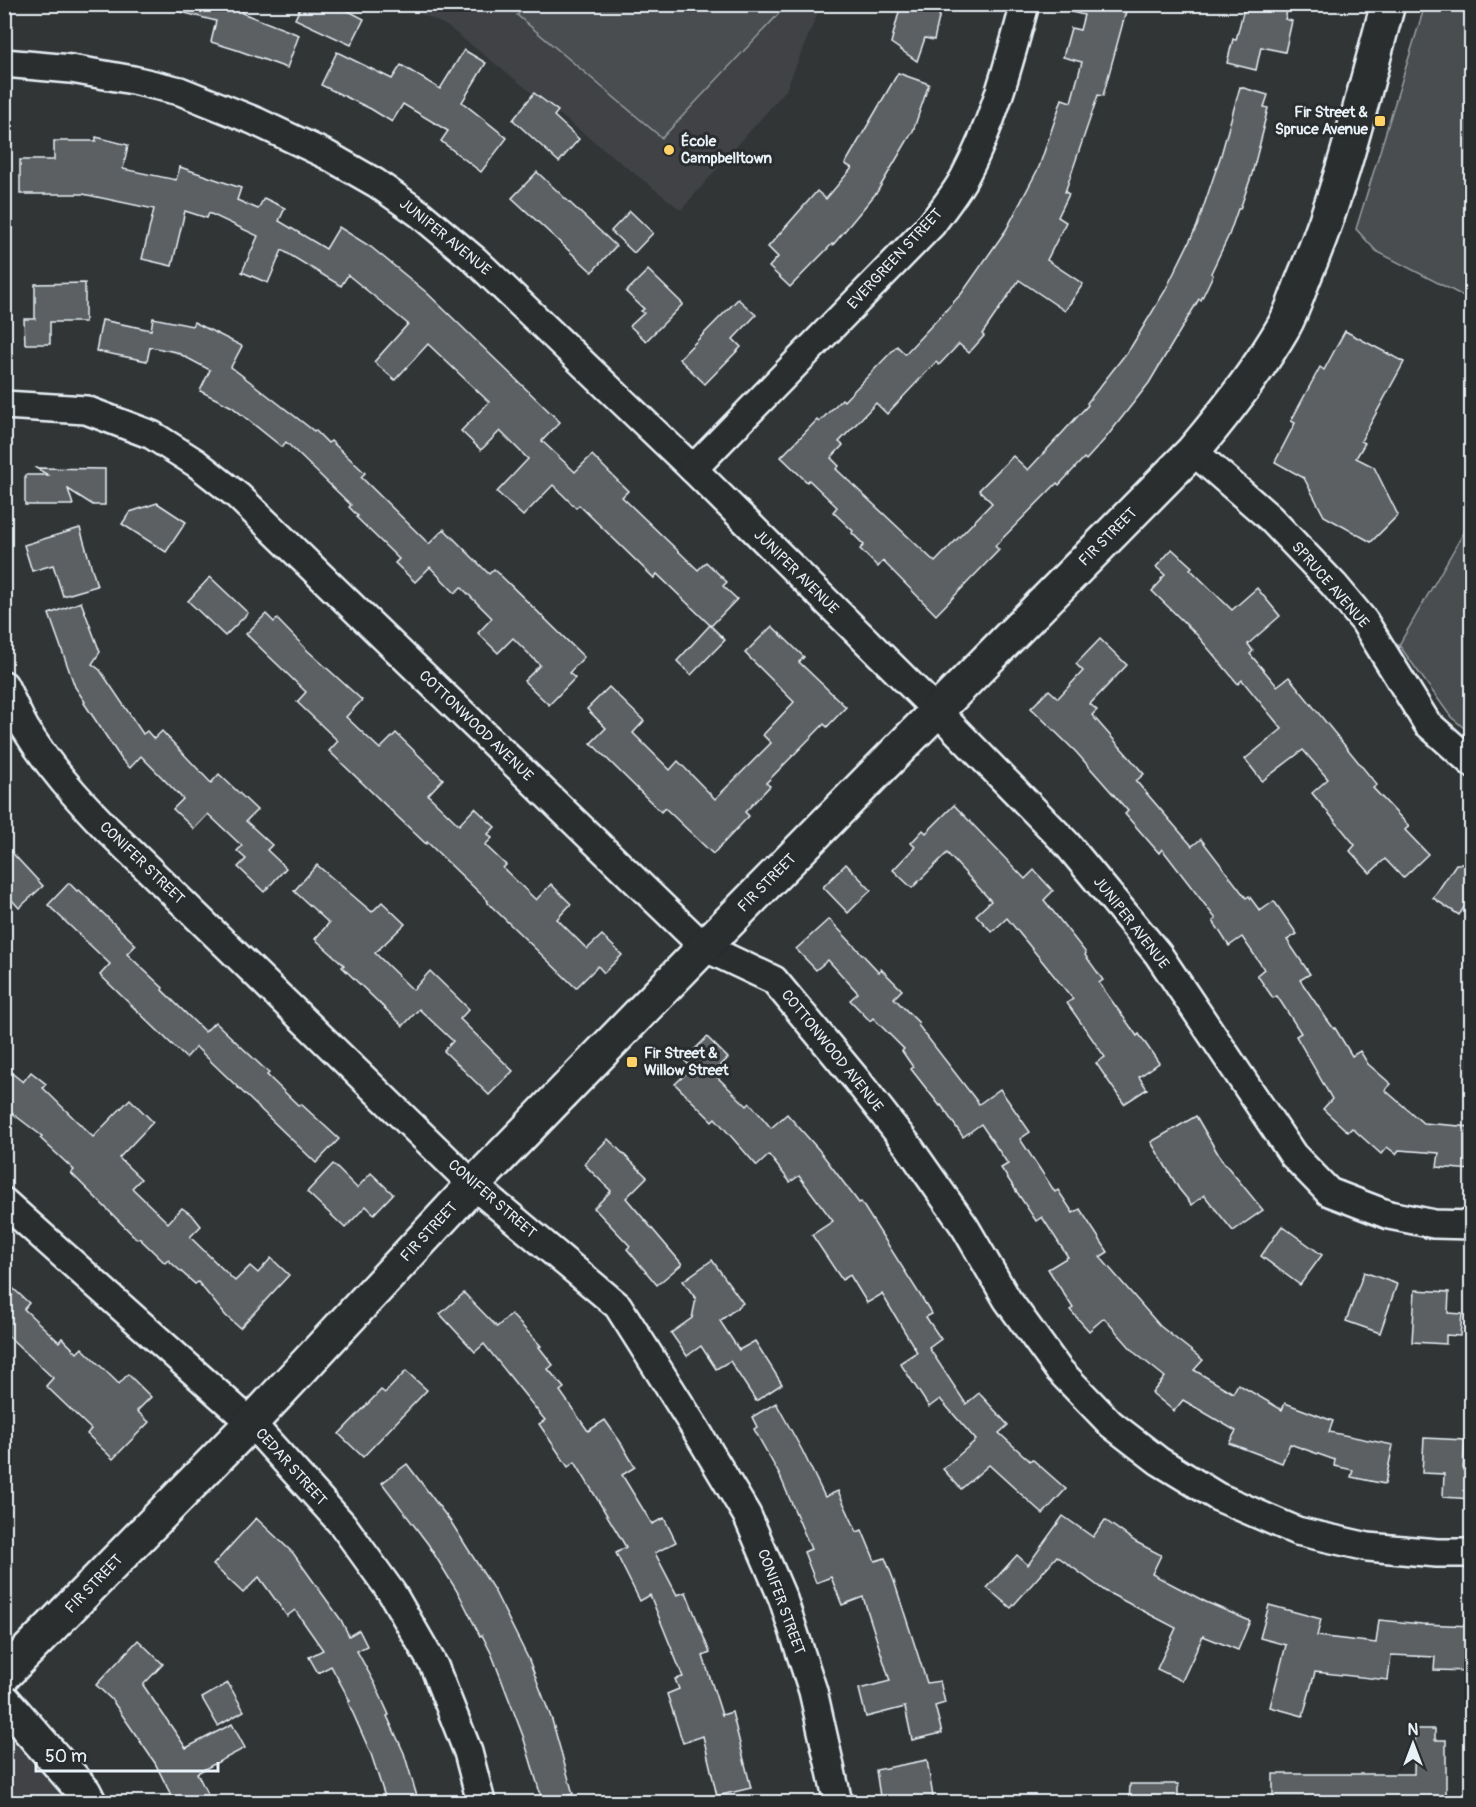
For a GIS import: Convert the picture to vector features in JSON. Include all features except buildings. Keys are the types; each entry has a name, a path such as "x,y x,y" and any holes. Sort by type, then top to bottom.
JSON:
{"street":[{"name":"EVERGREEN STREET","path":"693,469 932,224 963,179 987,128 1005,78 1026,4"},
{"name":"FIR STREET","path":"4,1675 251,1423 473,1185 1192,451 1227,411 1255,373 1289,314 1314,254 1333,202 1388,4"},
{"name":"JUNIPER AVENUE","path":"4,63 71,69 180,91 255,121 327,156 376,183 420,214 475,260 693,469 936,710 1067,844 1150,945 1293,1155 1329,1192 1389,1215 1434,1224 1472,1226"},
{"name":"COTTONWOOD AVENUE","path":"4,405 86,410 152,435 196,462 238,496 704,947 774,980 909,1147 965,1227 1007,1299 1058,1369 1111,1424 1160,1461 1218,1497 1297,1531 1368,1547 1437,1553 1472,1553"},
{"name":"SPRUCE AVENUE","path":"1192,451 1270,518 1334,585 1364,621 1427,723 1472,763"},
{"name":"CONIFER STREET","path":"4,685 24,726 47,762 74,795 473,1185 618,1306 747,1515 783,1599 813,1691 838,1803"},
{"name":"CEDAR STREET","path":"4,1202 251,1423 343,1525 392,1593 434,1666 468,1752 481,1803"},
{"path":"4,1701 84,1792 89,1803"}],"shaded area":[{"name":"École Campbelltown","path":"403,5 821,5 786,90 681,210 447,26"},
{"path":"528,5 787,5 662,138 517,15"},
{"path":"1425,5 1471,5 1471,300 1376,251 1356,229"},
{"path":"1471,520 1471,734 1451,717 1399,645"},
{"path":"4,1737 18,1738 60,1787 69,1802 5,1802"}],"place":[{"name":"Fir Street & Spruce Avenue","path":"1380,121"},
{"name":"École Campbelltown","path":"669,150"},
{"name":"Fir Street & Willow Street","path":"632,1062"}]}
